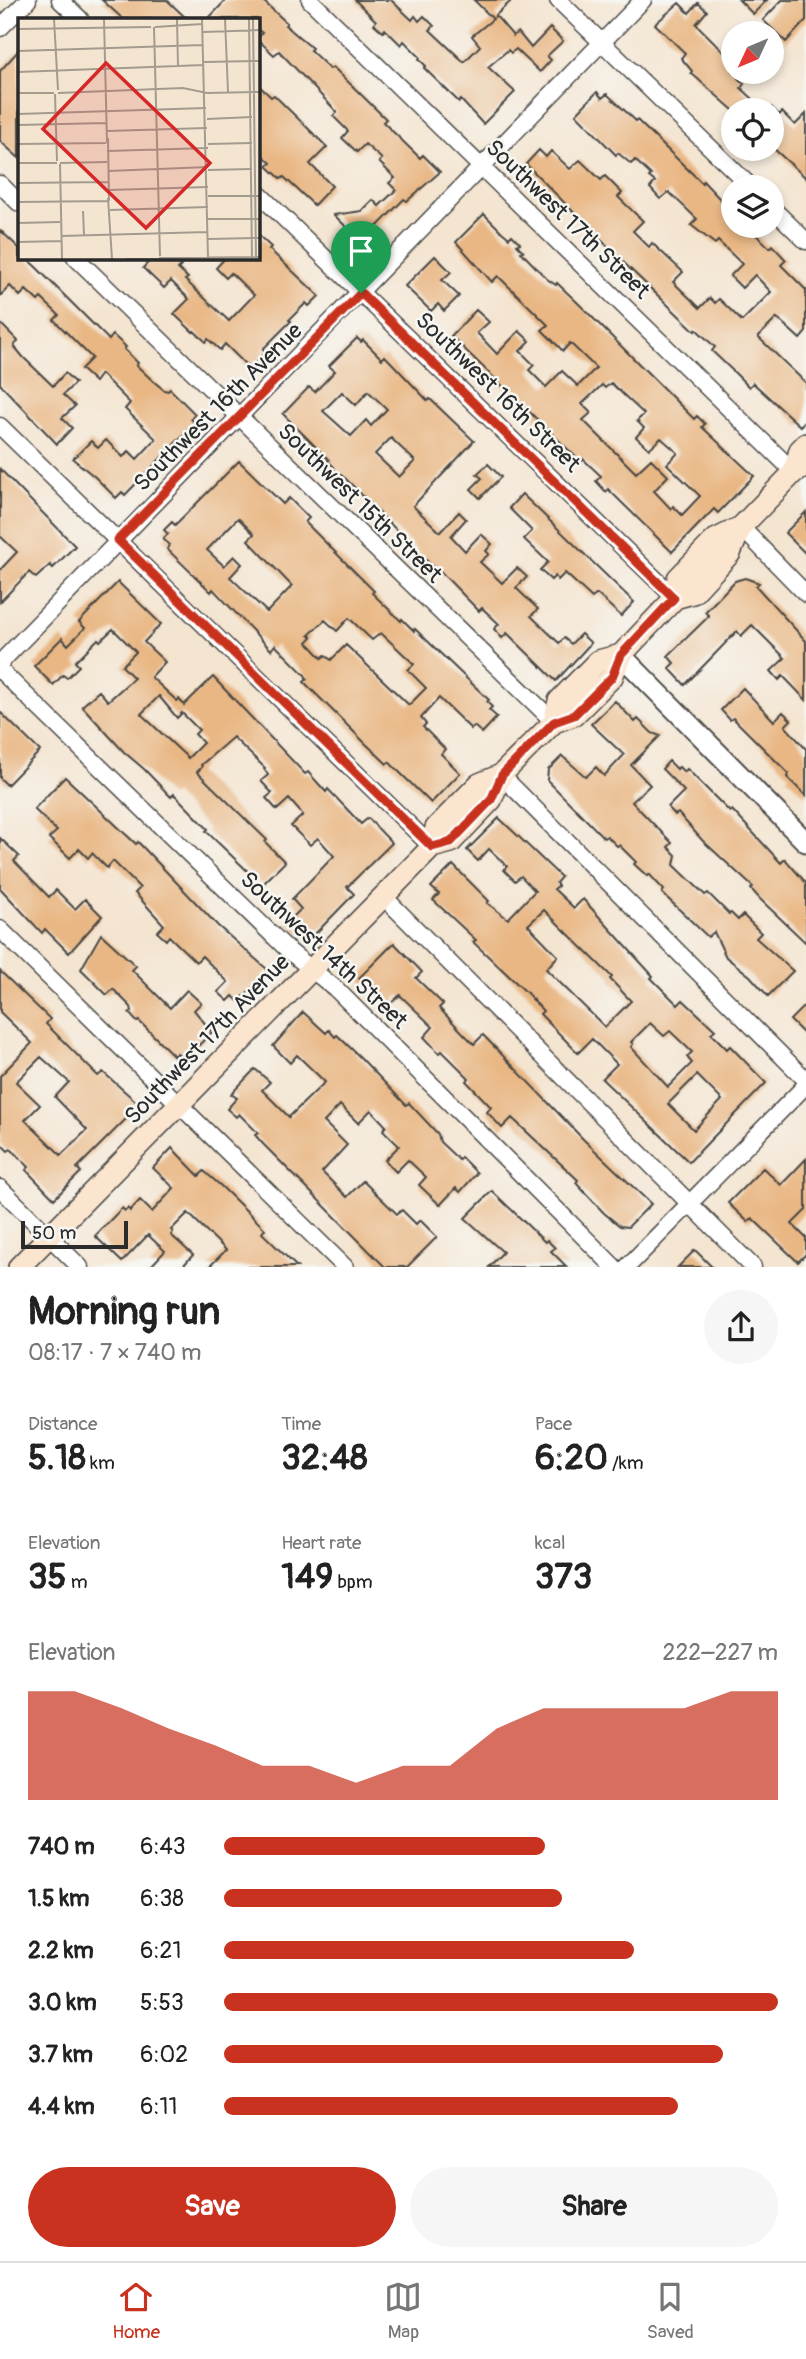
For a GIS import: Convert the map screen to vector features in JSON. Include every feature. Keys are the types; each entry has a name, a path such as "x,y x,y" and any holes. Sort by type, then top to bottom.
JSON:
{"main road":[{"name":"Southwest 17th Avenue","path":"19,1267 432,847 451,842 491,800 502,775 554,722 574,715 612,677 621,655 674,598 693,593 730,554 741,527 800,469 800,450 806,444"}],"street":[{"path":"0,27 29,0"},
{"path":"60,0 79,18"},
{"name":"Southwest 17th Street","path":"310,0 800,469"},
{"path":"558,0 739,175"},
{"name":"Southwest 16th Avenue","path":"0,663 643,0"},
{"path":"0,184 18,202"},
{"name":"Southwest 16th Street","path":"259,194 674,598"},
{"path":"784,220 806,241"},
{"name":"Southwest 15th Street","path":"77,259 554,722"},
{"path":"0,426 432,847"},
{"path":"741,527 806,594"},
{"path":"621,655 806,842"},
{"name":"Southwest 14th Street","path":"0,670 312,970 336,989 614,1267"},
{"path":"502,775 806,1082 627,1267"},
{"path":"383,896 753,1267"},
{"path":"0,929 345,1267"},
{"path":"0,1188 80,1267"}],"building":[{"path":"102,0 167,0 186,18 122,18"},
{"path":"226,0 262,0 287,23 285,25 312,48 310,50 330,69 333,67 386,119 383,122 420,158 423,155 440,172 407,201 404,199 362,242 334,215 362,211 373,200 379,206 396,190 389,183 395,178 379,162 382,159 365,144 357,152 342,138 348,131 333,116 337,112 279,51 274,55 259,41 262,33 259,31 259,18 209,18"},
{"path":"355,0 391,0 412,20 415,16 419,21 424,16 434,26 430,30 464,62 480,46 472,36 493,19 474,0 512,0 494,17 496,16 513,36 518,32 531,48 550,28 563,41 547,56 551,60 540,72 516,49 511,53 508,50 488,67 515,92 483,124 461,100 459,102 424,68 426,66 420,57 404,41 401,45 385,29 383,32"},
{"path":"739,0 767,0 753,14"},
{"path":"782,0 806,0 806,20 786,42 784,21 763,20"},
{"path":"679,3 689,13 698,3 707,11 696,24 721,49 721,84 744,84 741,88 752,98 721,99 691,73 681,58 685,53 655,24"},
{"path":"18,51 18,157 0,141 0,71"},
{"path":"259,86 271,97 274,95 327,147 310,164 332,186 314,205 284,177 281,179 267,166 271,163 259,152"},
{"path":"597,92 602,98 607,94 721,200 721,238 759,238 770,248 772,245 786,260 781,265 806,290 806,332 800,339 777,318 758,337 806,383 806,420 800,426 753,383 749,387 712,351 715,347 623,262 526,164 539,150 546,157 551,151 570,169 580,160 601,180 605,176 622,193 618,197 643,221 633,231 649,247 652,243 683,272 673,282 700,308 710,298 715,303 719,299 742,321 771,292 755,275 742,288 730,276 742,264 718,241 715,244 691,225 697,219 669,192 660,199 650,188 655,182 649,177 651,175 635,160 631,164 618,153 616,155 576,114"},
{"path":"784,114 795,125 806,114 806,178 784,158"},
{"path":"484,214 509,238 512,235 520,243 517,245 523,251 521,252 547,279 556,285 557,283 694,419 697,416 705,424 702,427 754,476 718,513 714,509 672,552 608,489 606,492 596,481 601,476 583,459 581,462 451,336 476,310 489,322 477,333 497,354 519,331 530,341 520,351 534,365 529,370 546,387 562,371 578,386 596,368 570,343 563,351 542,330 548,325 498,276 492,282 456,242","holes":["611,383 644,414 637,421 644,428 636,437 649,449 661,438 678,453 667,464 700,496 682,515 673,506 671,509 654,491 668,476 651,459 636,473 583,420 591,413 582,404 602,385 605,388"]},
{"path":"0,230 18,247 18,259 27,259 109,340 113,335 126,347 124,349 138,363 136,365 152,380 164,390 170,389 195,414 191,419 195,423 125,495 122,492 116,498 73,459 91,441 98,448 106,440 123,457 129,451 137,459 156,439 125,409 130,403 101,374 95,382 81,369 92,358 54,320 59,315 41,298 38,301 26,290 20,296 10,286 0,296"},
{"path":"259,236 271,247 269,249 319,296 309,306 306,303 289,320 291,321 263,349 266,352 250,369 225,344 220,350 208,339 206,342 193,332 174,314 189,299 171,281 164,288 143,268 151,259 174,259 181,266 178,269 188,278 185,280 229,321 254,295 231,273 226,278 216,268 224,259 259,259"},
{"path":"435,256 451,272 442,280 459,296 444,311 438,304 431,311 405,286"},
{"path":"0,323 18,341 14,346 23,357 53,386 65,373 75,383 63,395 75,406 62,418 72,428 57,444 0,384"},
{"path":"357,338 361,342 363,340 382,359 385,356 428,401 430,399 474,441 413,506 440,532 459,512 466,519 451,536 465,551 481,534 492,544 486,551 489,554 480,562 502,583 517,568 527,577 516,588 538,609 531,616 559,643 564,638 571,644 581,634 591,643 556,681 507,633 502,638 494,629 499,624 482,608 479,611 439,570 437,571 332,468 334,467 329,460 283,414 309,387 315,392 335,371 329,366","holes":["368,391 387,409 371,426 366,420 351,436 323,411 342,392 356,405","391,438 415,461 399,477 375,454"]},
{"path":"239,461 283,504 289,498 309,518 305,522 374,591 372,593 401,621 402,619 414,631 415,629 489,700 487,702 492,707 489,710 497,717 482,733 474,726 471,729 439,698 421,718 426,724 423,727 445,749 441,754 460,773 431,803 389,762 387,764 304,682 307,679 305,675 275,645 271,650 213,589 211,592 167,549 170,545 163,539 168,534 164,530 172,522 175,525","holes":["238,518 254,534 248,540 292,586 267,612 230,577 242,564 234,556 224,566 207,550","349,618 372,640 381,633 414,664 408,670 426,688 409,705 346,645 331,660 325,655 322,658 307,642 312,637 309,635 325,620 337,631"]},
{"path":"488,464 501,477 480,498 471,489 482,478 477,474"},
{"path":"0,469 75,546 53,568 50,565 36,578 29,572 0,602 0,570 17,552 0,536"},
{"path":"522,494 634,602 621,616 597,594 592,598 565,573 558,580 555,576 551,580 540,570 548,562 524,539 532,531 509,508"},
{"path":"806,512 806,554 785,533"},
{"path":"745,578 759,583 756,586 806,641 806,700 783,676 779,680 771,671 785,658 752,625 741,636 737,631 685,685 669,668 674,663 668,656 709,616 705,612 735,581"},
{"path":"118,582 161,624 144,642 165,662 151,677 184,705 213,677 305,774 308,772 326,792 328,789 361,824 368,818 392,843 347,887 354,894 316,933 302,937 287,923 301,909 292,899 334,856 318,838 310,845 291,826 303,815 289,799 277,810 266,798 272,793 261,781 268,775 265,768 233,737 201,765 197,772 267,840 265,842 285,862 262,885 206,831 208,829 174,794 171,797 124,752 82,706 99,691 108,701 134,678 122,666 136,652 113,629 100,641 98,639 75,662 79,666 67,678 63,675 53,685 34,666 62,638 68,645 85,628 79,622","holes":["159,696 177,718 182,713 199,730 195,734 203,743 188,758 141,714"]},
{"path":"743,688 774,721 783,712 791,720 785,726 806,749 806,796 787,777 789,774 733,718 730,720 721,710"},
{"path":"615,701 635,722 638,719 652,733 660,736 631,765 650,785 632,802 672,843 668,847 676,855 674,865 729,914 738,920 743,915 761,933 756,938 793,971 768,996 750,976 726,957 714,932 708,937 662,893 664,890 649,874 647,876 634,864 636,862 619,845 607,836 604,838 547,780 548,770 562,756 586,777 596,767 604,776 624,755 591,724"},
{"path":"0,712 40,751 7,785 0,778"},
{"path":"669,761 677,769 679,767 684,772 687,769 730,812 732,810 781,863 785,859 806,883 806,943 678,813 675,815 668,807 684,791 662,769"},
{"path":"65,777 136,844 138,842 218,926 268,970 238,1001 233,996 228,1001 218,992 228,982 202,956 196,962 169,936 166,940 157,932 164,925 135,893 140,888 113,861 107,868 92,853 88,858 79,849 70,858 49,838 57,831 34,809"},
{"path":"499,818 561,877 554,889 574,908 583,899 653,976 651,978 678,1005 683,1000 715,1030 711,1033 727,1049 730,1046 766,1083 689,1162 602,1079 617,1064 592,1039 578,1053 540,1014 543,1011 527,993 433,900 439,894 431,887 453,865 489,901 487,903 508,919 535,891 521,876 515,881 504,870 507,866 489,849 478,861 467,850","holes":["544,910 612,977 610,979 631,1001 605,1027 546,969 558,956 528,925","650,1023 664,1036 670,1031 692,1052 687,1057 692,1063 668,1087 631,1047 631,1042","697,1075 722,1100 694,1130 668,1104"]},
{"path":"0,838 19,856 14,861 49,897 56,890 75,909 85,899 102,916 69,953 45,929 42,933 0,888"},
{"path":"101,934 136,966 132,970 170,1008 187,990 201,1003 194,1010 212,1032 184,1060 177,1053 174,1056 137,1022 129,1013 132,1011 131,1007 113,989 107,995 81,969"},
{"path":"394,943 422,972 416,978 443,1004 439,1008 466,1036 474,1044 483,1035 584,1140 651,1204 628,1227 620,1226 604,1213 576,1183 578,1180 512,1118 502,1128 487,1112 491,1107 466,1081 469,1078 424,1037 433,1027 400,995 388,1006 359,978"},
{"path":"0,971 50,1019 46,1024 98,1076 103,1072 140,1105 77,1168 81,1172 54,1199 26,1170 29,1167 11,1149 8,1151 0,1143 0,1076 32,1043 0,1012","holes":["41,1057 69,1082 55,1097 87,1130 61,1155 25,1120 40,1105 16,1082"]},
{"path":"806,1004 806,1036 790,1020"},
{"path":"303,1012 326,1033 329,1030 335,1037 337,1035 406,1105 409,1103 438,1134 440,1142 477,1173 460,1192 456,1188 440,1205 419,1185 426,1177 408,1160 396,1172 385,1160 399,1146 383,1130 386,1126 371,1110 358,1123 340,1105 324,1122 347,1145 322,1172 347,1197 363,1181 397,1214 402,1210 416,1224 420,1220 437,1237 407,1267 385,1267 263,1144 255,1135 258,1133 239,1114 236,1117 227,1109 237,1098 231,1094 255,1069 270,1082 262,1090 289,1117 325,1082 297,1055 290,1063 273,1046"},
{"path":"172,1148 199,1176 204,1171 221,1186 265,1229 262,1233 297,1267 209,1267 226,1250 188,1213 171,1230 171,1235 193,1255 182,1267 150,1267 165,1251 148,1235 122,1262 95,1236 122,1208 125,1211 128,1208 130,1211 140,1200 152,1212 174,1188 153,1168"},
{"path":"806,1159 806,1210 792,1224 806,1238 806,1254 798,1262 752,1218 748,1222 728,1203 763,1168 781,1185"},
{"path":"492,1191 545,1242 547,1240 555,1248 551,1251 567,1267 489,1267 503,1252 465,1218"},
{"path":"695,1250 712,1267 678,1267"}],"route":[{"path":"361,293 674,598 621,655 612,677 574,715 554,722 502,775 491,800 451,842 432,847 118,540 361,293"}]}
